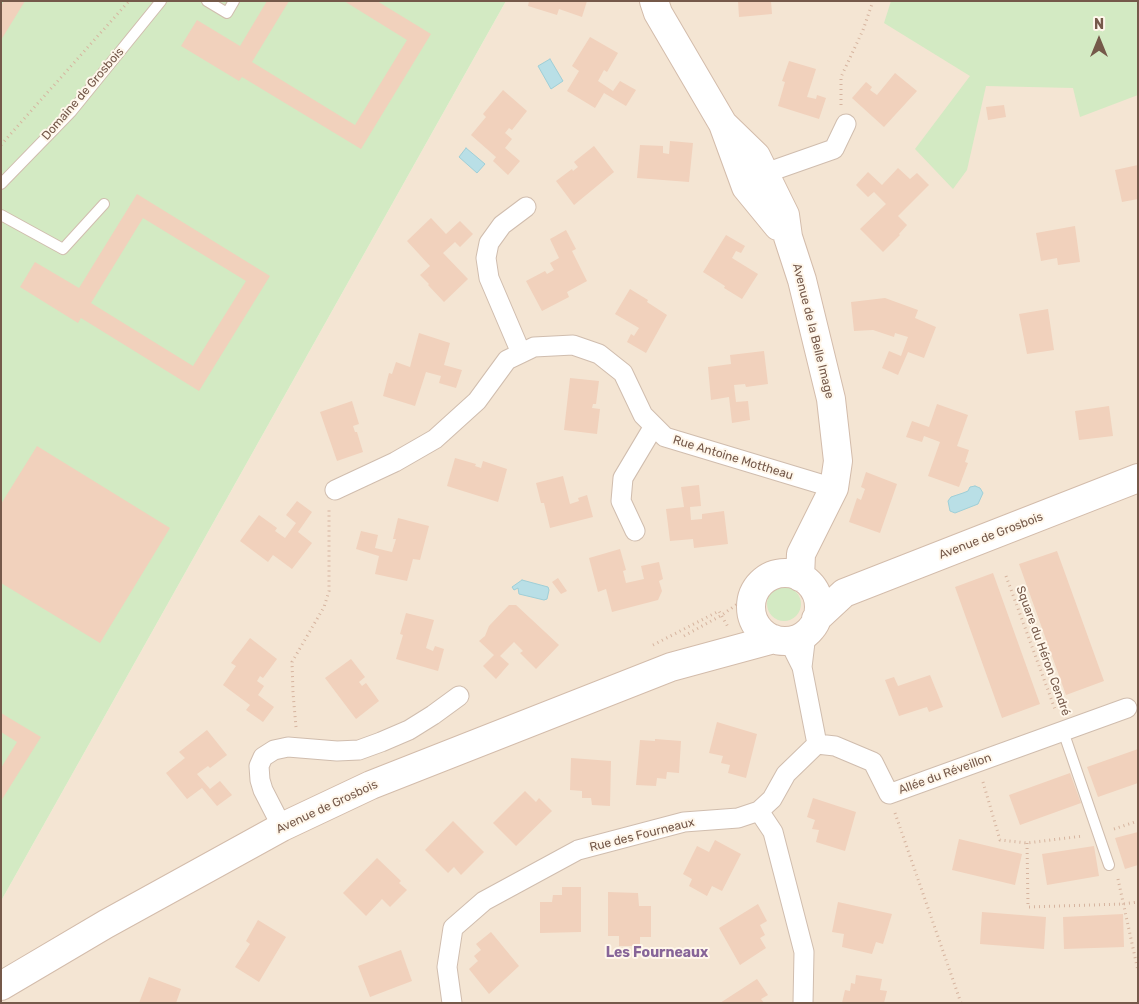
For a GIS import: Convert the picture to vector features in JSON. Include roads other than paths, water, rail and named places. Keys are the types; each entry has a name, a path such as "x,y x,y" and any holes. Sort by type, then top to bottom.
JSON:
{"street":[{"name":"Avenue de la Belle Image","path":"654,1 658,13 723,124 756,156 756,181 784,215 788,237 802,280 831,399 834,427 826,462 825,486 801,554 806,582"},
{"path":"756,181 834,149 846,124"},
{"path":"521,353 489,278 486,258 489,243 502,225 526,207"},
{"name":"Rue Antoine Mottheau","path":"335,490 394,462 435,438 477,401 507,360 534,347 573,345 599,354 622,373 644,415 665,437 825,486"},
{"path":"635,532 621,501 623,478 654,426"},
{"name":"Avenue de Grosbois","path":"1,986 106,924 282,827 371,785 671,667 796,633 844,593 1138,478"},
{"name":"Avenue de la Belle Image","path":"769,577 825,486"},
{"path":"796,633 765,635 758,628 750,610 755,590 761,582 779,573 790,573 806,582 844,593"},
{"path":"804,1003 804,952 773,832 759,811 772,799 786,774 817,744 796,633 818,604 816,595 806,582"},
{"name":"Avenue de Grosbois","path":"671,667 731,632 750,610"},
{"path":"282,827 263,790 260,780 259,766 263,757 274,750 288,747 337,751 359,750 409,730 432,716 458,696"},
{"name":"Allée du Réveillon","path":"817,744 836,746 873,762 889,794 1127,708"},
{"name":"Rue des Fourneaux","path":"452,1003 447,967 453,928 484,900 578,850 684,822 738,818 759,811"}],"lane":[{"name":"Domaine de Grosbois","path":"1,184 71,112 161,1"},
{"path":"207,1 227,13 234,1"},
{"path":"1,215 63,248 104,204"},
{"path":"1063,732 1109,865"}],"water":[{"path":"550,59 563,81 551,89 538,66"},
{"path":"466,148 485,164 477,173 459,157"},
{"path":"970,487 980,488 983,493 978,504 955,513 950,511 948,501 951,497 968,491"},
{"path":"522,580 548,587 547,599 544,600 519,594 518,588 514,590 512,587"}],"district":[{"name":"Les Fourneaux","path":"657,953"}]}
